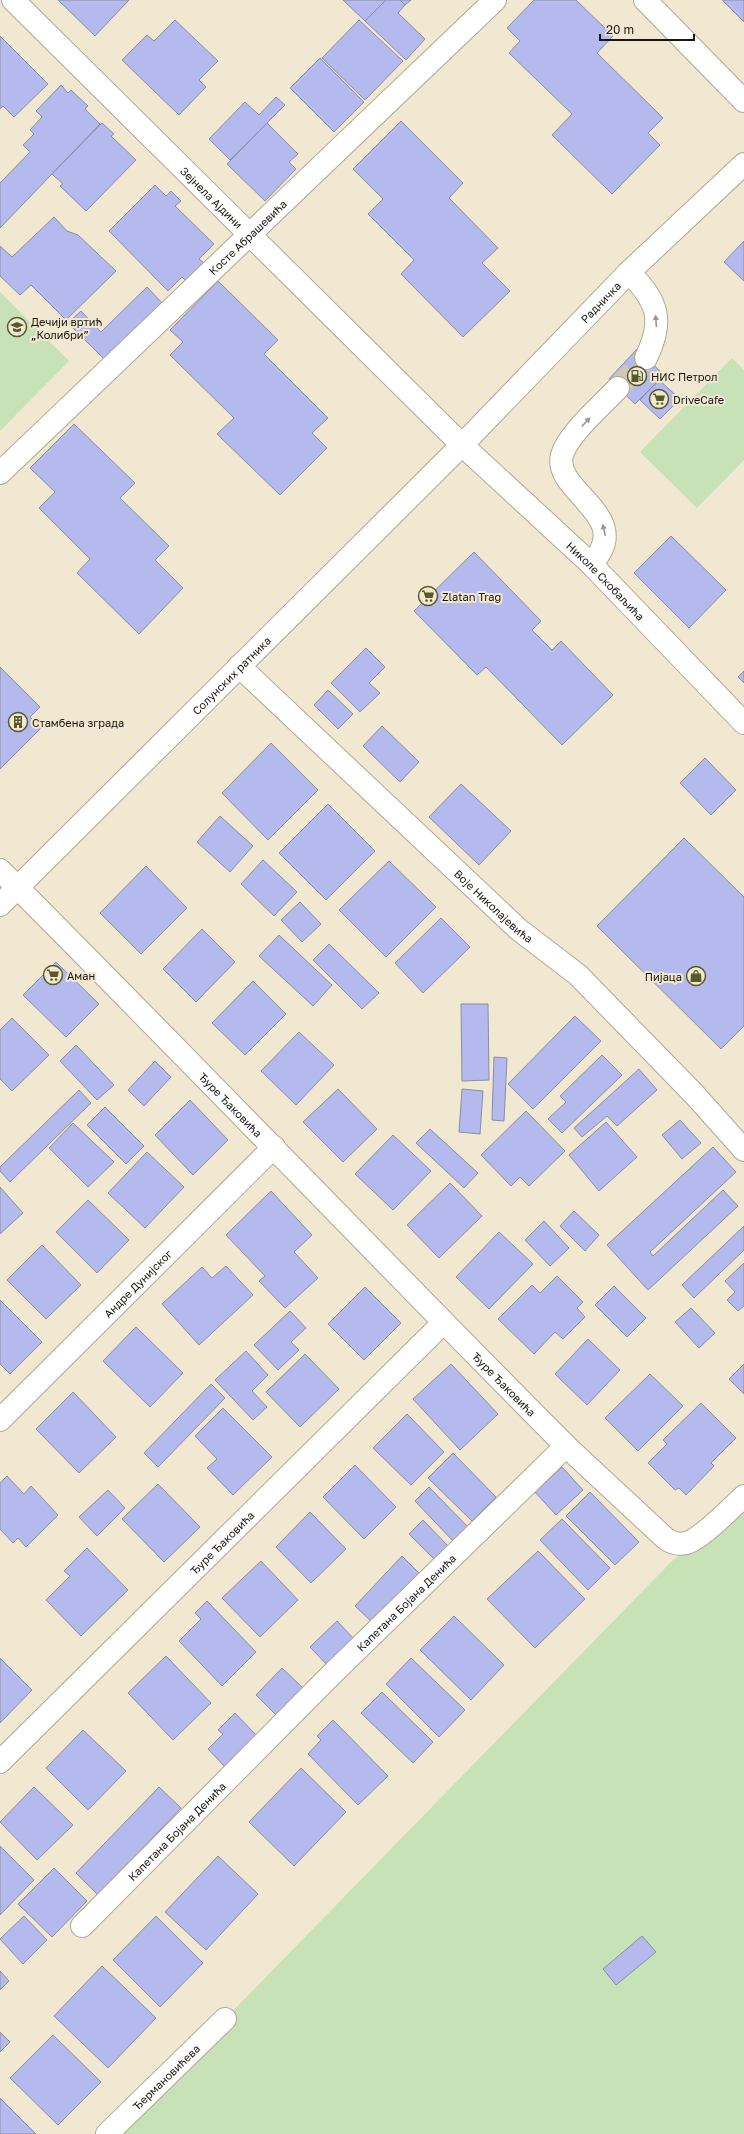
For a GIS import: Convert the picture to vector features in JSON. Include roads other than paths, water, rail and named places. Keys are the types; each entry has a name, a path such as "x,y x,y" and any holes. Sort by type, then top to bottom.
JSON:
{"street":[{"name":"Зејнела Ајдини","path":"13,0 462,445"},
{"name":"Косте Абрашевића","path":"0,473 495,0"},
{"path":"645,0 744,100"},
{"name":"Радничка","path":"462,445 629,272 744,164"},
{"path":"629,272 646,290 655,309 657,324 655,341 646,358"},
{"path":"591,564 601,554 605,544 603,525 563,471 562,457 565,446 572,437 618,388"},
{"name":"Николе Скобаљића","path":"462,445 591,564 744,723"},
{"name":"Солунских ратника","path":"0,904 462,445"},
{"name":"Воје Николајевића","path":"239,666 518,929 578,975 694,1094 744,1150"},
{"name":"Ђуре Ђаковића","path":"0,870 274,1147 443,1323 566,1446"},
{"name":"Андре Дунијског","path":"0,1420 274,1147"},
{"name":"Ђуре Ђаковића","path":"0,1762 443,1323"},
{"path":"566,1446 666,1539 674,1544 686,1543 696,1537 744,1496"},
{"name":"Капетана Бојана Денића","path":"82,1926 330,1676 566,1446"},
{"name":"Ђермановићева","path":"107,2134 225,2019"}],"tunnel":[{"path":"618,388 646,358"}],"place":[{"name":"Дечији вртић „Колибри”","path":"17,327"},
{"name":"НИС Петрол","path":"637,376"},
{"name":"DriveCafe","path":"659,399"},
{"name":"Zlatan Trag","path":"428,596"},
{"name":"Стамбена зграда","path":"18,722"},
{"name":"Аман","path":"53,975"},
{"name":"Пијаца","path":"696,976"}]}
